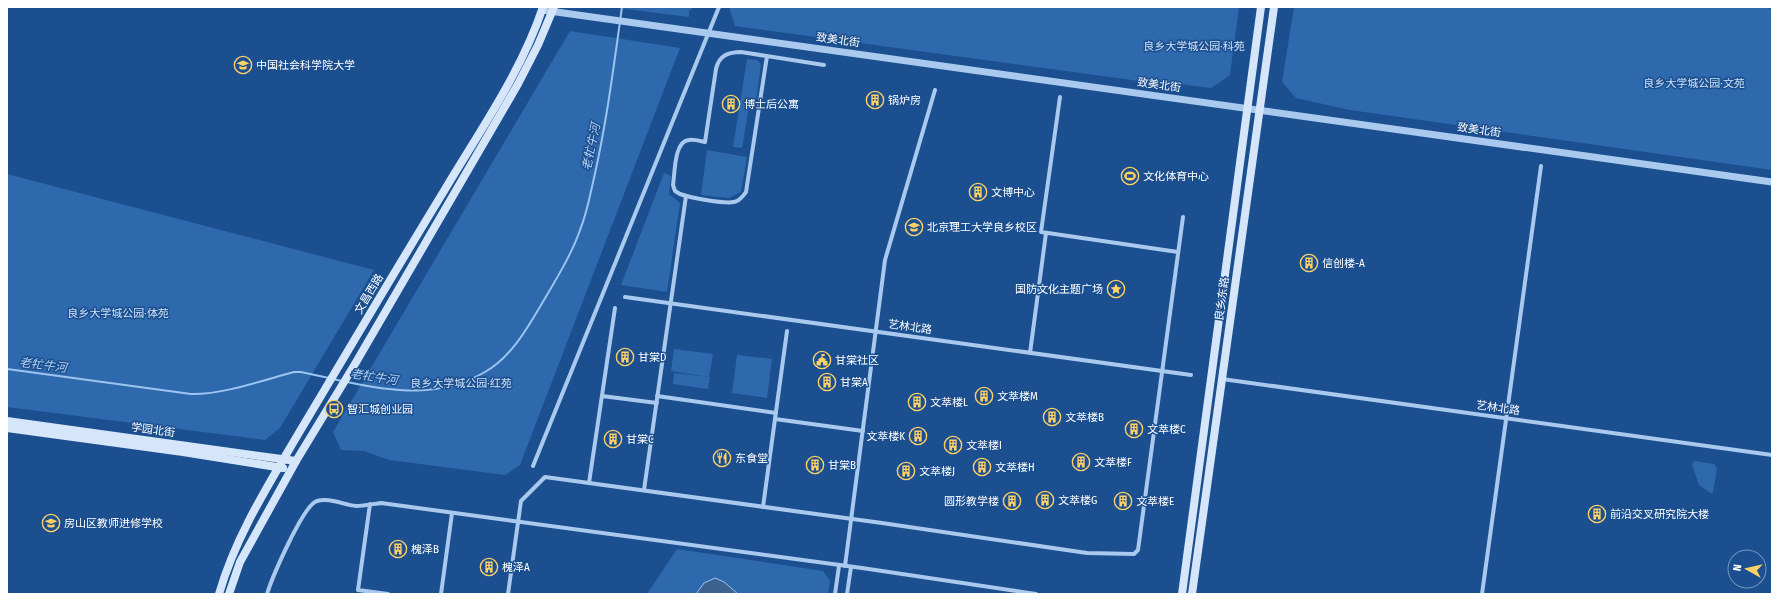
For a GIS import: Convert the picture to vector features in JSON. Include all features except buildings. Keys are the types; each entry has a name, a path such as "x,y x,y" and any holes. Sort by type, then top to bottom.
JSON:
{"main road":[{"name":"良乡东路","path":"1182,591 1261,7"},
{"name":"良乡东路","path":"1192,592 1274,7"},
{"name":"文昌西路","path":"219,594 226,571 247,524 322,394 493,110 523,55 543,9"},
{"name":"文昌西路","path":"229,594 240,562 296,461 355,364 518,84 553,9"},
{"name":"学园北街","path":"7,421 296,461"},
{"name":"学园北街","path":"7,428 184,452 291,470"},
{"path":"1182,591 1192,592"}],"street":[{"path":"533,466 719,7"},
{"name":"致美北街","path":"543,9 553,9 639,24 1772,182"},
{"path":"767,56 746,192 742,198 735,202 686,196 675,191 673,185 678,147 683,142 688,140 705,142 717,63 728,53 742,52 824,65"},
{"path":"845,566 885,260 935,90"},
{"path":"1060,97 1041,232 1178,252"},
{"path":"1482,594 1541,166"},
{"path":"644,490 686,196"},
{"path":"508,594 521,501 545,477 1087,553 1134,554 1138,550 1183,217"},
{"path":"1030,353 1046,233"},
{"name":"艺林北路","path":"625,297 1191,375"},
{"path":"589,482 615,308"},
{"path":"763,507 787,331"},
{"name":"艺林北路","path":"1222,379 1772,455"},
{"path":"602,396 656,402"},
{"path":"657,396 776,413"},
{"path":"775,419 863,430"},
{"path":"267,594 286,547 309,507 315,501 323,500 356,506 381,503 845,566 1036,594"},
{"path":"370,504 358,590 388,594"},
{"path":"440,594 452,513"},
{"path":"836,594 839,566"},
{"path":"847,594 851,567"}],"green space":[{"path":"610,7 694,7 689,11 689,17"},
{"name":"良乡大学城公园·科苑","path":"729,7 1239,7 1230,75 1211,88 1179,84 1161,84 735,26"},
{"name":"良乡大学城公园·文苑","path":"1294,7 1766,7 1772,10 1772,170 1350,110 1296,98 1282,82"},
{"name":"良乡大学城公园·红苑","path":"570,31 680,48 520,465 505,475 389,460 364,451 341,450 333,432"},
{"path":"747,59 757,60 761,64 756,102 750,101 742,148 733,147"},
{"path":"707,150 747,157 741,192 729,198 701,195"},
{"path":"664,173 671,176 669,194 680,203 667,292 621,285"},
{"name":"良乡大学城公园·体苑","path":"7,174 374,270 280,428 265,440 7,407"},
{"path":"674,349 713,354 709,377 671,371"},
{"path":"737,355 772,359 767,398 732,393"},
{"path":"674,373 710,377 708,389 673,384"},
{"path":"1694,461 1714,464 1717,468 1713,493 1710,493 1699,485 1692,465"},
{"path":"677,549 823,571 830,581 828,594 647,594"}],"shaded area":[{"path":"715,578 724,582 738,594 696,594 704,583"}],"waterway":[{"name":"老牤牛河","path":"347,382 365,386 399,390 434,389 451,386 485,372 503,359 517,342 530,324 562,268 572,249 585,217 603,135 622,7"},
{"name":"老牤牛河","path":"7,369 191,394 203,394 229,390 294,372 329,378"},
{"name":"老牤牛河","path":"333,379 342,381"}],"place":[{"name":"中国社会科学院大学","path":"243,65"},
{"name":"锅炉房","path":"875,100"},
{"name":"博士后公寓","path":"731,104"},
{"name":"文化体育中心","path":"1130,176"},
{"name":"文博中心","path":"978,192"},
{"name":"北京理工大学良乡校区","path":"914,227"},
{"name":"信创楼-A","path":"1309,263"},
{"name":"国防文化主题广场","path":"1116,289"},
{"name":"甘棠D","path":"625,357"},
{"name":"甘棠社区","path":"822,360"},
{"name":"甘棠A","path":"827,382"},
{"name":"文萃楼M","path":"984,396"},
{"name":"文萃楼L","path":"917,402"},
{"name":"智汇城创业园","path":"334,409"},
{"name":"文萃楼B","path":"1052,417"},
{"name":"文萃楼C","path":"1134,429"},
{"name":"文萃楼K","path":"918,436"},
{"name":"甘棠C","path":"613,439"},
{"name":"文萃楼I","path":"953,445"},
{"name":"东食堂","path":"722,458"},
{"name":"文萃楼F","path":"1081,462"},
{"name":"甘棠B","path":"815,465"},
{"name":"文萃楼H","path":"982,467"},
{"name":"文萃楼J","path":"906,471"},
{"name":"文萃楼G","path":"1045,500"},
{"name":"圆形教学楼","path":"1012,501"},
{"name":"文萃楼E","path":"1123,501"},
{"name":"前沿交叉研究院大楼","path":"1597,514"},
{"name":"房山区教师进修学校","path":"51,523"},
{"name":"槐泽B","path":"398,549"},
{"name":"槐泽A","path":"489,567"}]}
